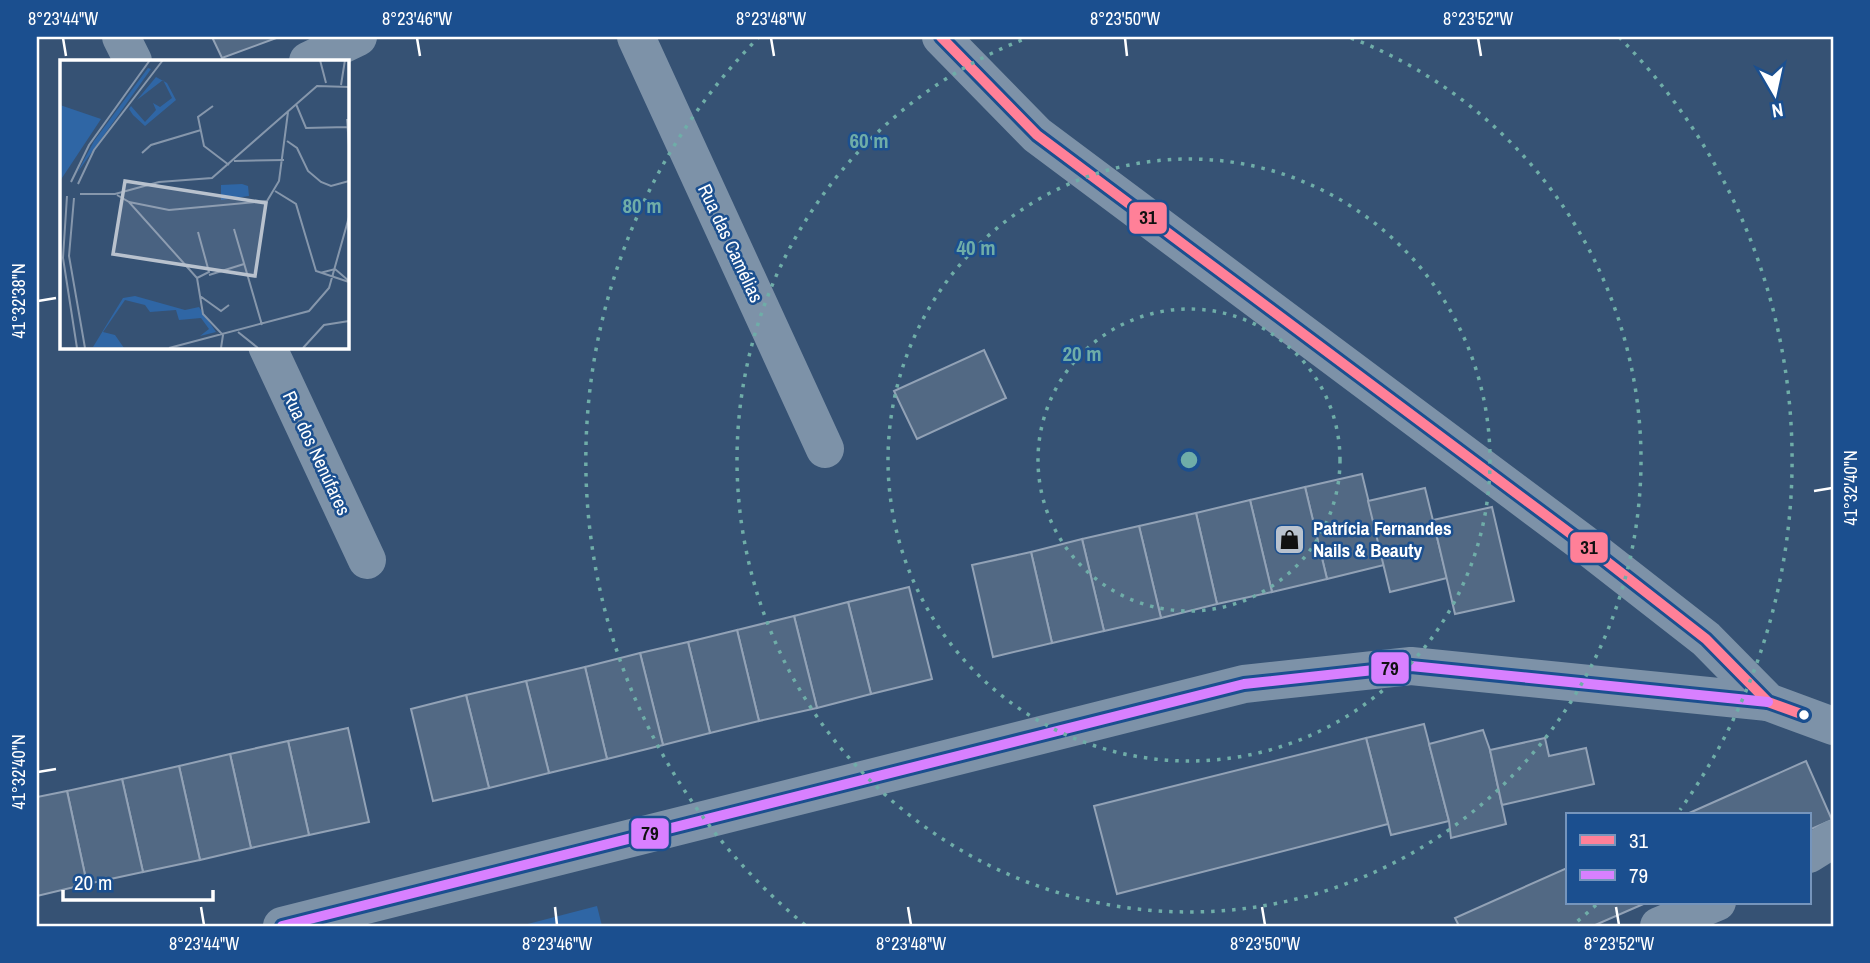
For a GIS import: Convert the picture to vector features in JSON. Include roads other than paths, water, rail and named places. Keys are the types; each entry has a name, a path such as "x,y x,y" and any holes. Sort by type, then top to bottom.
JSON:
{"street":[{"path":"121,37 132,60"},
{"path":"310,60 358,37"},
{"name":"Rua das Camélias","path":"636,37 825,449"},
{"path":"941,37 1037,135 1583,543 1706,639 1768,702"},
{"name":"Rua dos Nenúfares","path":"268,348 367,560"},
{"path":"282,926 1244,684 1411,666 1768,702 1833,726"},
{"path":"1811,853 1833,839"},
{"path":"1658,926 1712,904"}],"place":[{"name":"Patrícia Fernandes Nails & Beauty","path":"1290,539"}]}
